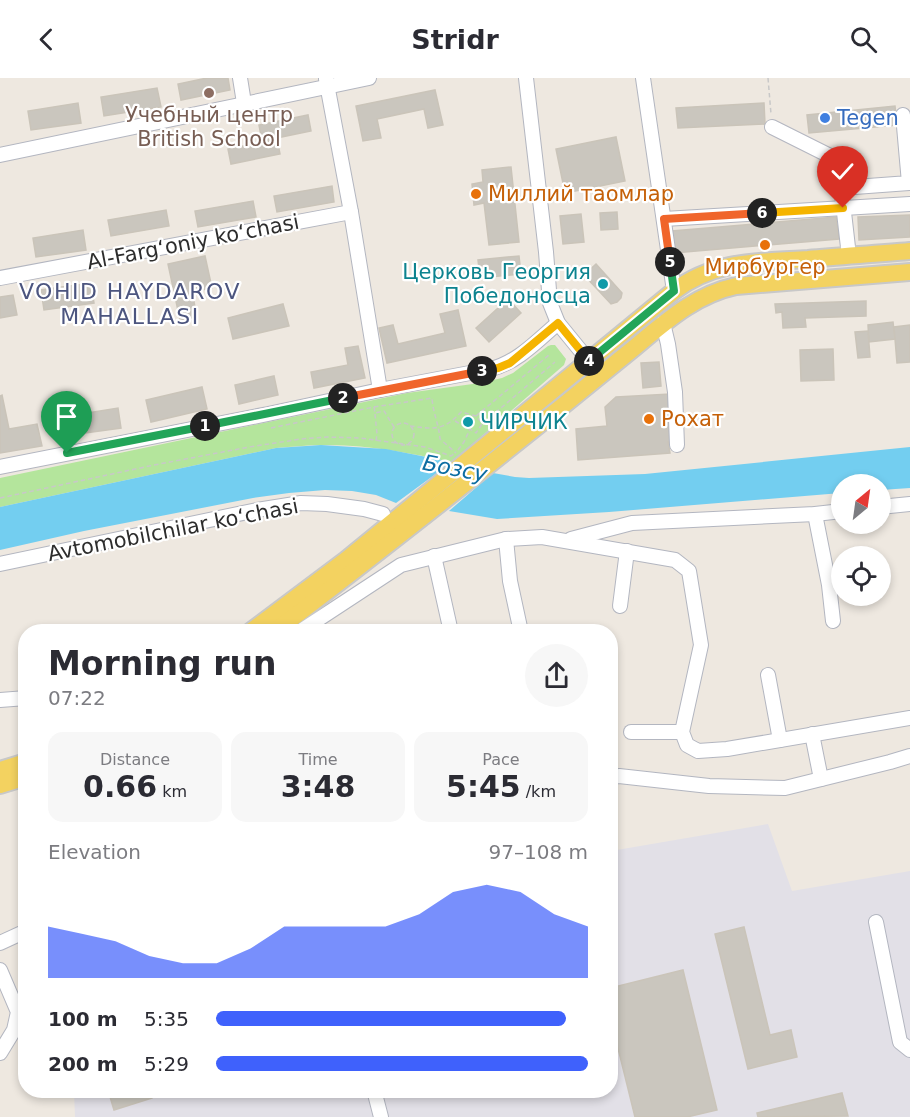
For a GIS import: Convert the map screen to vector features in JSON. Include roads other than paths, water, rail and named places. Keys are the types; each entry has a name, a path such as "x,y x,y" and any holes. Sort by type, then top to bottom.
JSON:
{"main road":[{"path":"261,624 346,560 410,508 461,457 589,361 674,291 698,276 733,265 910,251"},
{"path":"285,624 430,512 663,323 696,300 736,286 910,272"},
{"path":"589,361 601,375"},
{"path":"0,770 18,764"},
{"path":"0,785 18,779"}],"street":[{"path":"240,78 244,103"},
{"path":"0,155 244,103 327,82 369,78"},
{"path":"526,78 550,303 558,323 589,361"},
{"path":"643,78 674,291"},
{"path":"327,82 380,390"},
{"path":"841,188 909,183 903,115"},
{"path":"772,127 838,160 849,256"},
{"path":"664,219 910,204"},
{"name":"Al-Farg‘oniy ko‘chasi","path":"0,278 351,212"},
{"path":"0,467 504,366 516,359 558,323"},
{"path":"663,323 675,392 677,445"},
{"name":"Avtomobilchilar ko‘chasi","path":"0,564 257,510 301,503 327,504 383,514"},
{"path":"891,507 907,506"},
{"path":"566,541 632,523 831,512"},
{"path":"814,514 829,585 833,621"},
{"path":"311,624 401,565 506,539 542,537 675,560 689,571 701,645 682,732 687,745 698,751 727,749 910,718"},
{"path":"506,539 510,581 519,624"},
{"path":"620,606 627,551"},
{"path":"434,556 449,624"},
{"path":"768,675 780,740"},
{"path":"0,700 18,699"},
{"path":"631,732 682,732"},
{"path":"812,734 821,779"},
{"path":"618,776 709,786 785,788 910,756"},
{"path":"876,922 900,1042 910,1050"},
{"path":"0,943 18,935"},
{"path":"0,970 18,1003"},
{"path":"0,1053 18,1020"},
{"path":"376,1098 381,1117"}],"water":[{"path":"321,445 386,449 452,462 396,503 376,495 352,491 325,490 289,493 84,531 0,550 0,507 276,448"},
{"name":"Бозсу","path":"910,447 910,488 891,489 891,474 831,474 831,494 497,519 449,511 493,473 529,478 645,474"}],"place":[{"name":"Учебный центр British School","path":"209,93"},
{"name":"Tegen","path":"825,118"},
{"name":"Миллий таомлар","path":"476,194"},
{"name":"Мирбургер","path":"765,245"},
{"name":"Церковь Георгия Победоносца","path":"603,284"},
{"name":"Рохат","path":"649,419"},
{"name":"ЧИРЧИК","path":"468,422"}],"district":[{"name":"VOHID HAYDAROV MAHALLASI","path":"130,304"}]}
